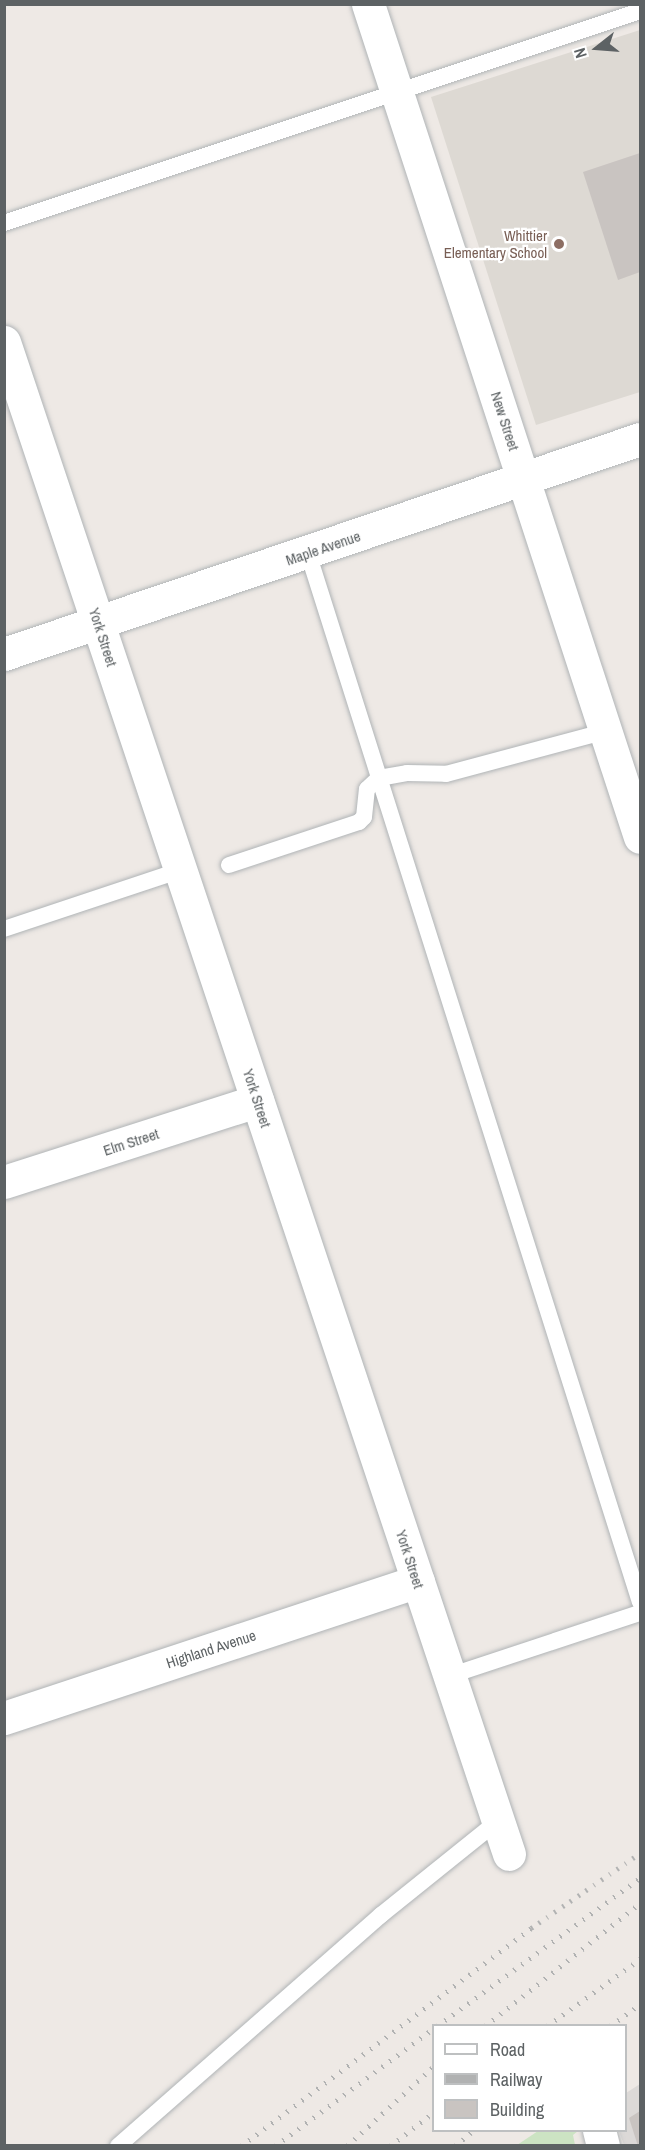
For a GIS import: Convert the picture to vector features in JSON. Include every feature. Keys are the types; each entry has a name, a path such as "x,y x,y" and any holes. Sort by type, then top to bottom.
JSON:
{"street":[{"name":"New Street","path":"369,4 640,837"},
{"name":"York Street","path":"4,342 13,395 98,623 509,1854"},
{"name":"Maple Avenue","path":"4,654 308,553 640,438"},
{"name":"Elm Street","path":"4,1182 257,1101"},
{"name":"Highland Avenue","path":"4,1718 418,1581"}],"lane":[{"path":"4,223 640,11"},
{"path":"308,553 640,1602"},
{"path":"229,865 359,822 364,817 368,789 378,778 407,773 446,774 606,731"},
{"path":"4,929 181,870"},
{"path":"449,1676 640,1613"},
{"path":"118,2145 381,1915 498,1821"}],"shaded area":[{"name":"Whittier Elementary School","path":"640,30 640,392 536,425 431,97"},
{"path":"640,2084 640,2145 624,2145 619,2132 627,2132 627,2092"}],"green space":[{"path":"536,2132 577,2132 573,2135 575,2145 517,2145"}],"building":[{"path":"640,153 640,272 618,280 583,172"},
{"path":"640,2111 640,2146 638,2146 629,2118"}],"railway":[{"path":"241,2146 531,1928 640,1853"},
{"path":"440,2024 640,1878"},
{"path":"488,2024 640,1903"},
{"path":"550,2024 640,1959"},
{"path":"613,2024 640,2004"},
{"path":"275,2146 432,2029"},
{"path":"347,2146 432,2068"},
{"path":"390,2146 432,2114"},
{"path":"455,2146 472,2132"}],"place":[{"name":"Whittier Elementary School","path":"559,244"}]}
